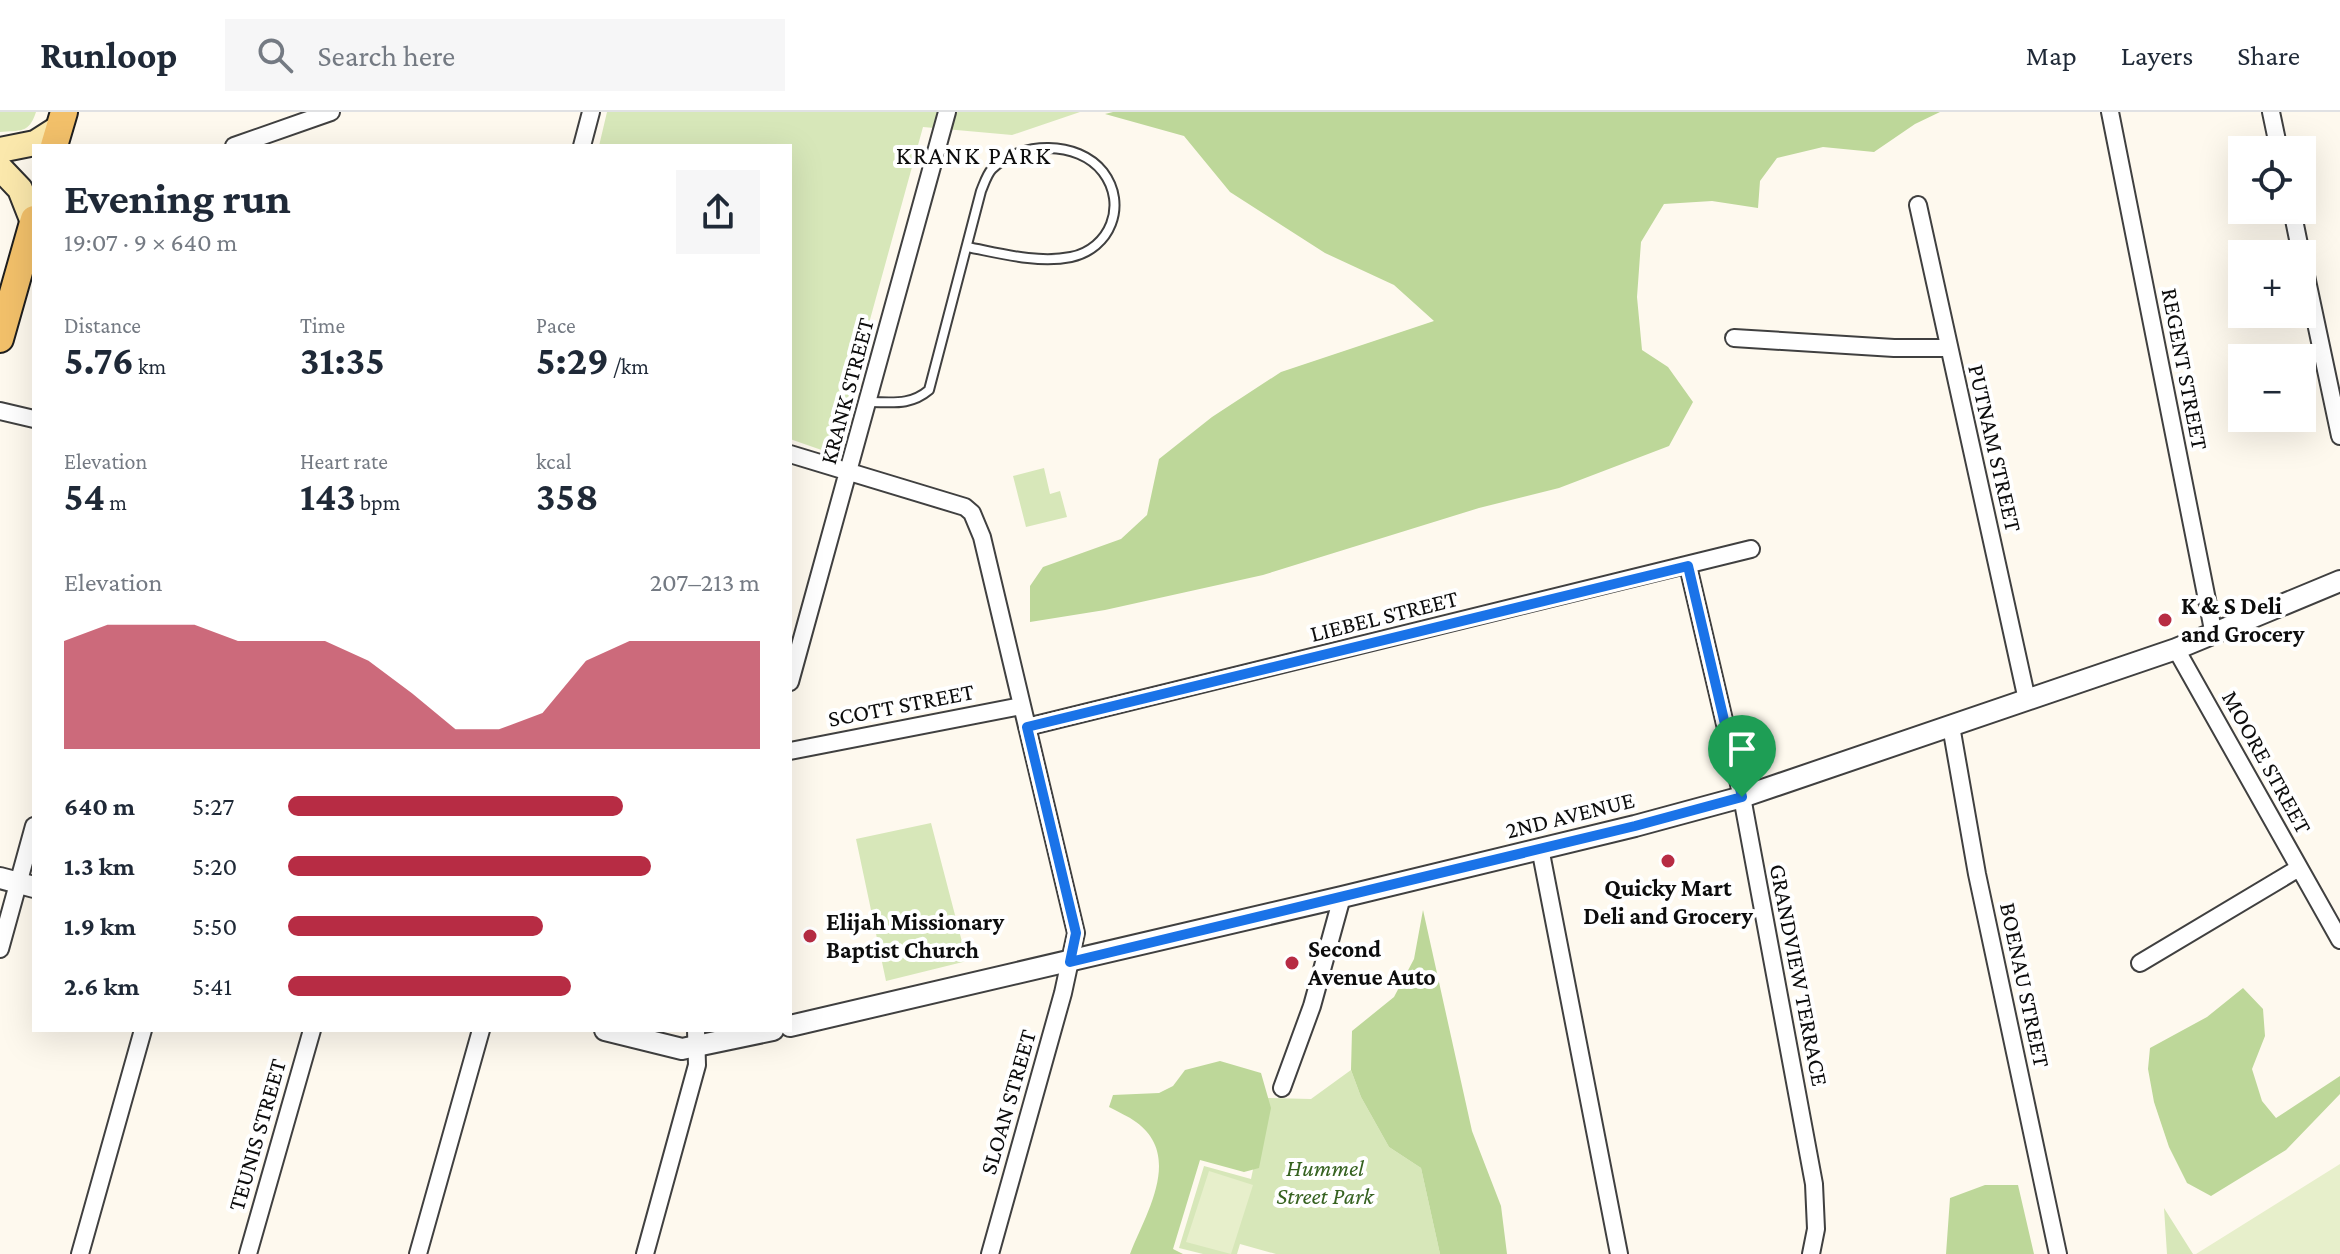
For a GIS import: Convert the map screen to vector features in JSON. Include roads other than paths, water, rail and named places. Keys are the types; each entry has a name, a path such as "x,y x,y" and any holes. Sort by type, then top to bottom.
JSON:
{"main road":[{"path":"0,150 35,143 59,128"},
{"path":"0,168 20,189 32,216"},
{"path":"0,339 32,228"}],"street":[{"path":"240,144 331,112"},
{"path":"583,144 591,112"},
{"name":"KRANK STREET","path":"792,675 947,112"},
{"name":"REGENT STREET","path":"2110,112 2214,635"},
{"path":"2271,112 2276,136"},
{"name":"PUTNAM STREET","path":"1918,205 2027,700"},
{"path":"2316,322 2340,436"},
{"path":"1734,338 1894,348 1949,348"},
{"path":"0,411 32,419"},
{"path":"792,455 850,471"},
{"name":"SLOAN STREET","path":"850,471 965,507 972,513 982,537 1076,933 990,1254"},
{"name":"LIEBEL STREET","path":"1027,727 1751,549"},
{"name":"GRANDVIEW TERRACE","path":"1688,566 1742,797 1814,1184 1816,1229 1811,1254"},
{"name":"2ND AVENUE","path":"792,1026 1342,897 1742,797 2176,649 2340,581"},
{"name":"MOORE STREET","path":"2176,649 2340,940"},
{"name":"SCOTT STREET","path":"792,751 1021,706"},
{"name":"BOENAU STREET","path":"1951,726 1977,874 2058,1254"},
{"path":"0,949 32,833"},
{"path":"1540,848 1619,1254"},
{"path":"2140,963 2299,868"},
{"path":"1282,1088 1312,1006 1342,897"},
{"path":"80,1254 142,1032"},
{"name":"TEUNIS STREET","path":"248,1254 311,1032"},
{"path":"418,1254 480,1032"},
{"path":"613,1032 682,1049 696,1039 756,1032"},
{"path":"645,1254 697,1065 696,1039"}],"lane":[{"path":"869,402 906,403 918,399 929,390 981,191 991,170 1024,151 1044,147 1090,160 1103,171 1112,189 1114,208 1110,231 1095,249 1069,258 1045,258 1020,257 967,247"}],"place":[{"name":"K & S Deli and Grocery","path":"2165,620"},
{"name":"Quicky Mart Deli and Grocery","path":"1668,861"},
{"name":"Elijah Missionary Baptist Church","path":"810,936"},
{"name":"Second Avenue Auto","path":"1292,963"}],"district":[{"name":"KRANK PARK","path":"974,155"}],"park label":[{"name":"Hummel Street Park","path":"1325,1182"}]}
